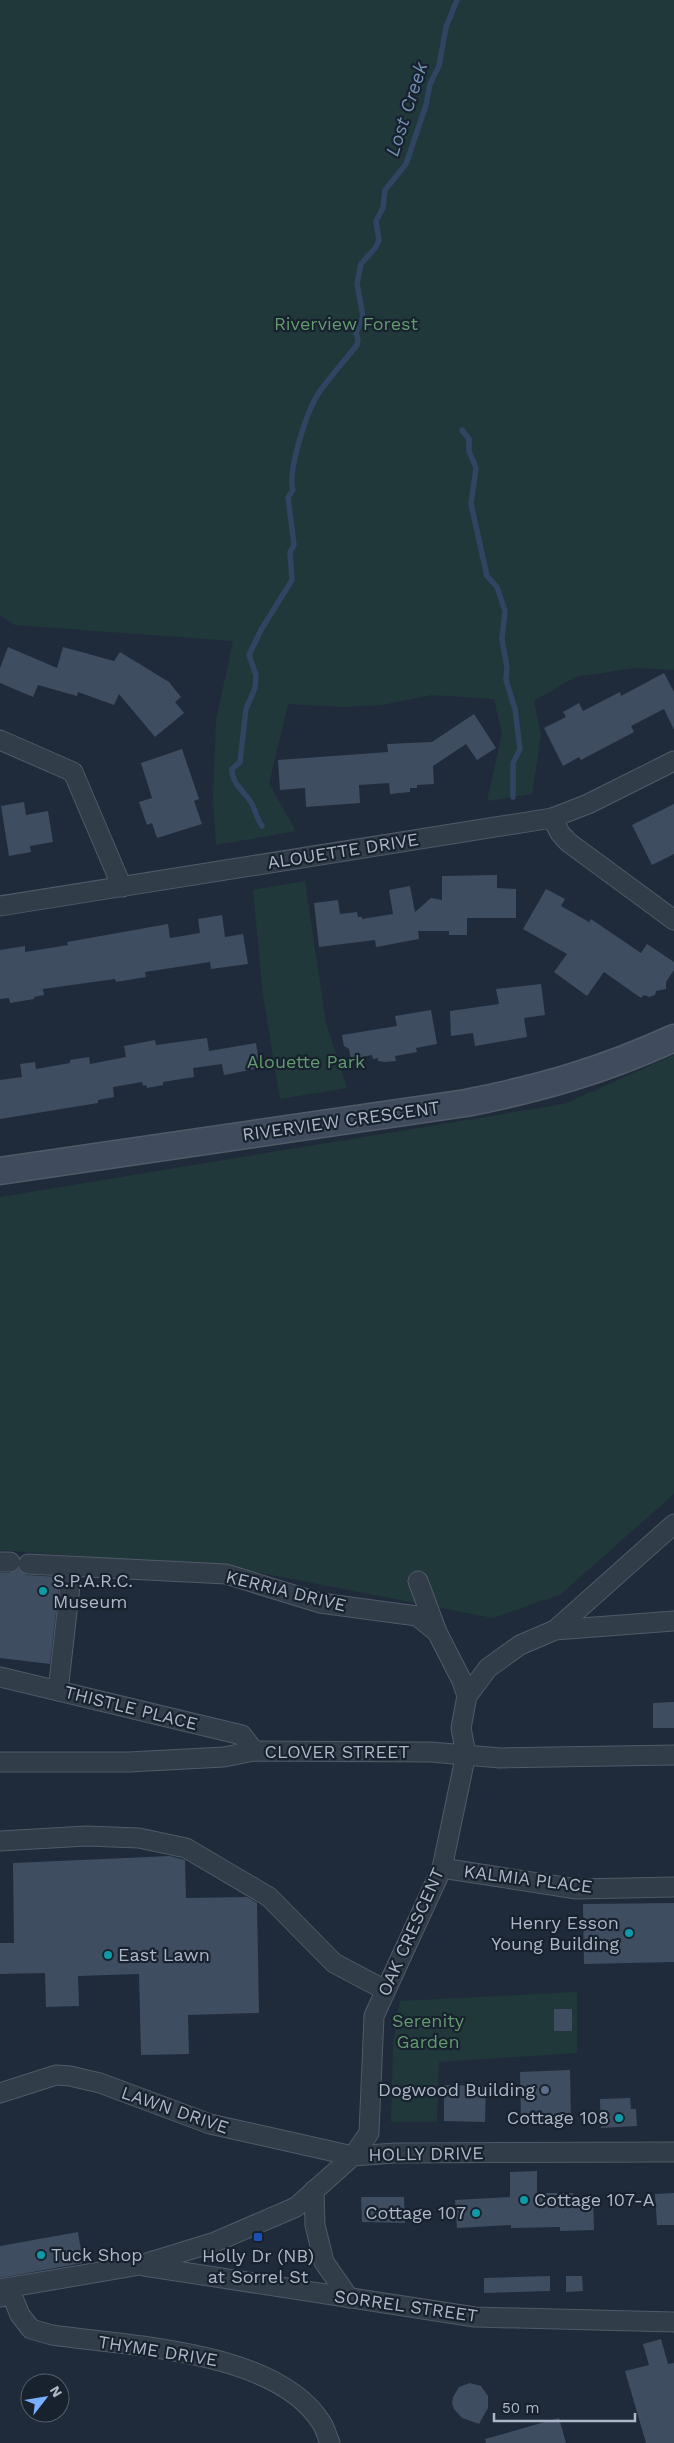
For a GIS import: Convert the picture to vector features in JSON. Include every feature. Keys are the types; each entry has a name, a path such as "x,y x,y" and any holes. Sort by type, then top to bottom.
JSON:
{"street":[{"path":"0,740 73,772 122,887"},
{"name":"ALOUETTE DRIVE","path":"0,906 552,818 588,804 674,761"},
{"path":"552,818 560,833 568,842 674,920"},
{"name":"RIVERVIEW CRESCENT","path":"0,1171 516,1093 551,1085 616,1064 674,1038"},
{"path":"556,1630 674,1524"},
{"name":"KERRIA DRIVE","path":"13,1563 72,1568 226,1574 320,1603 417,1616 437,1632 462,1681 467,1696"},
{"path":"58,1691 72,1568"},
{"path":"418,1581 437,1632"},
{"name":"OAK CRESCENT","path":"353,2156 369,2133 374,2016 442,1868 466,1754 461,1728 467,1696 488,1668 520,1645 556,1630 674,1621"},
{"name":"THISTLE PLACE","path":"0,1676 242,1735 254,1751"},
{"name":"CLOVER STREET","path":"0,1762 129,1762 224,1757 254,1751 466,1754 500,1758 674,1755"},
{"path":"0,1841 86,1836 139,1838 186,1848 268,1897 334,1963 385,1990"},
{"name":"KALMIA PLACE","path":"442,1868 577,1888 674,1887"},
{"name":"LAWN DRIVE","path":"0,2093 56,2074 70,2076 100,2084 210,2124 353,2156"},
{"name":"HOLLY DRIVE","path":"3,2292 140,2265 214,2242 296,2207 353,2156 674,2152"},
{"path":"314,2190 315,2224 324,2262 349,2298"},
{"name":"SORREL STREET","path":"140,2265 475,2317 674,2322"},
{"name":"THYME DRIVE","path":"3,2292 31,2329 52,2336 204,2356 231,2362 258,2374 281,2386 304,2403 321,2422 330,2443"}],"green space":[{"name":"Riverview Forest","path":"0,0 674,0 674,670 635,668 575,677 534,701 541,735 532,794 487,801 502,734 494,699 432,695 382,705 344,707 288,704 269,784 296,831 216,845 213,799 216,721 233,641 15,625 0,615"},
{"name":"Alouette Park","path":"305,881 326,1023 347,1088 280,1099 263,995 253,890"},
{"path":"674,1055 674,1494 561,1594 493,1618 234,1568 0,1550 0,1197 564,1104"},
{"name":"Serenity Garden","path":"577,1992 577,2053 439,2062 437,2122 391,2122 393,2045 400,2001"}],"building":[{"path":"8,647 57,668 63,647 114,661 120,652 169,682 181,697 175,702 184,713 155,737 119,694 114,705 78,692 77,696 38,685 33,697 0,683 0,668"},
{"path":"664,673 674,692 674,730 664,709 631,726 634,732 581,760 579,757 563,766 544,728 566,717 563,712 579,703 583,711 620,692 621,696"},
{"path":"474,714 496,748 477,760 466,744 433,766 434,784 417,785 417,788 410,788 410,792 390,794 389,783 359,785 360,803 306,807 305,788 280,790 278,760 388,752 387,744 432,742"},
{"path":"182,749 199,799 194,801 202,824 157,838 152,823 147,825 139,802 152,798 141,763"},
{"path":"24,802 26,815 48,811 53,842 30,846 31,852 9,856 1,806"},
{"path":"674,804 674,854 652,865 632,825"},
{"path":"497,875 497,888 516,889 516,918 467,918 467,935 449,935 449,931 418,931 419,939 376,947 375,940 319,947 314,903 338,900 340,914 357,912 358,917 362,917 362,919 393,914 389,890 410,886 415,912 431,898 442,900 442,876"},
{"path":"546,889 565,899 561,906 589,922 591,919 641,953 647,944 674,962 674,970 666,982 666,989 656,991 655,995 649,997 644,995 641,998 604,972 587,996 554,972 567,954 523,929"},
{"path":"222,915 225,937 243,934 248,964 211,969 210,962 145,972 146,977 116,982 115,979 43,989 44,995 34,997 34,999 10,1003 9,998 0,999 0,950 25,946 25,952 68,945 67,942 168,924 170,938 200,933 198,919"},
{"path":"541,984 545,1015 524,1018 527,1037 475,1046 473,1033 451,1036 450,1011 499,1004 496,989"},
{"path":"431,1010 437,1044 416,1048 417,1052 395,1056 396,1061 378,1061 378,1058 373,1059 372,1055 351,1059 349,1049 344,1046 342,1035 397,1026 395,1016"},
{"path":"207,1038 209,1051 256,1043 260,1068 224,1075 222,1064 193,1068 194,1077 163,1082 163,1085 147,1088 146,1085 143,1086 142,1082 113,1087 114,1097 98,1100 98,1103 0,1119 0,1080 22,1077 20,1064 35,1062 36,1069 70,1063 70,1060 89,1057 90,1064 126,1057 124,1046 155,1040 156,1045"},
{"path":"18,1569 27,1575 60,1577 50,1664 0,1658 0,1573 10,1573"},
{"path":"674,1702 674,1728 653,1728 653,1703"},
{"name":"East Lawn","path":"170,1856 185,1860 186,1898 247,1897 257,1903 259,2013 188,2015 189,2054 141,2055 139,1974 78,1976 79,2006 46,2007 45,1973 0,1974 0,1943 14,1943 13,1863"},
{"name":"Henry Esson Young Building","path":"674,1903 674,1962 584,1964 583,1904"},
{"path":"554,2009 572,2009 572,2031 554,2031"},
{"name":"Dogwood Building","path":"570,2070 571,2121 521,2122 520,2072"},
{"path":"444,2085 486,2086 485,2122 444,2121"},
{"name":"Cottage 108","path":"630,2098 631,2109 636,2109 637,2126 601,2128 600,2099"},
{"path":"537,2171 537,2193 573,2193 573,2198 593,2198 594,2230 560,2231 560,2227 511,2228 511,2225 457,2228 455,2200 510,2197 510,2172"},
{"path":"674,2193 674,2225 657,2225 655,2194"},
{"path":"361,2197 404,2197 405,2223 362,2222"},
{"name":"Tuck Shop","path":"78,2232 83,2263 0,2278 0,2246"},
{"path":"550,2276 550,2291 484,2293 484,2278"},
{"path":"566,2276 582,2276 583,2291 566,2292"},
{"path":"661,2339 668,2364 674,2363 674,2443 646,2443 625,2371 649,2365 643,2344"},
{"path":"470,2383 481,2386 488,2396 488,2408 479,2424 462,2418 454,2409 452,2403 459,2387"},
{"path":"559,2418 566,2443 486,2443 485,2439"}],"waterway":[{"name":"Lost Creek","path":"262,826 252,804 234,779 232,769 240,762 246,709 255,688 256,675 249,655 261,630 292,580 290,552 294,545 288,497 293,490 292,481 295,456 304,427 318,394 357,345 356,333 363,317 357,283 361,264 376,247 379,240 376,221 383,208 385,190 406,164 426,105 430,84 439,66 446,27 457,0"},
{"path":"462,430 469,439 469,451 476,468 471,504 487,576 497,587 505,611 502,639 507,668 506,680 515,709 520,749 513,763 513,797"}],"place":[{"name":"S.P.A.R.C. Museum","path":"43,1591"},
{"name":"Henry Esson Young Building","path":"629,1933"},
{"name":"East Lawn","path":"108,1955"},
{"name":"Dogwood Building","path":"545,2090"},
{"name":"Cottage 108","path":"619,2118"},
{"name":"Cottage 107-A","path":"524,2200"},
{"name":"Cottage 107","path":"476,2213"},
{"name":"Holly Dr (NB) at Sorrel St","path":"258,2237"},
{"name":"Tuck Shop","path":"41,2255"}]}
